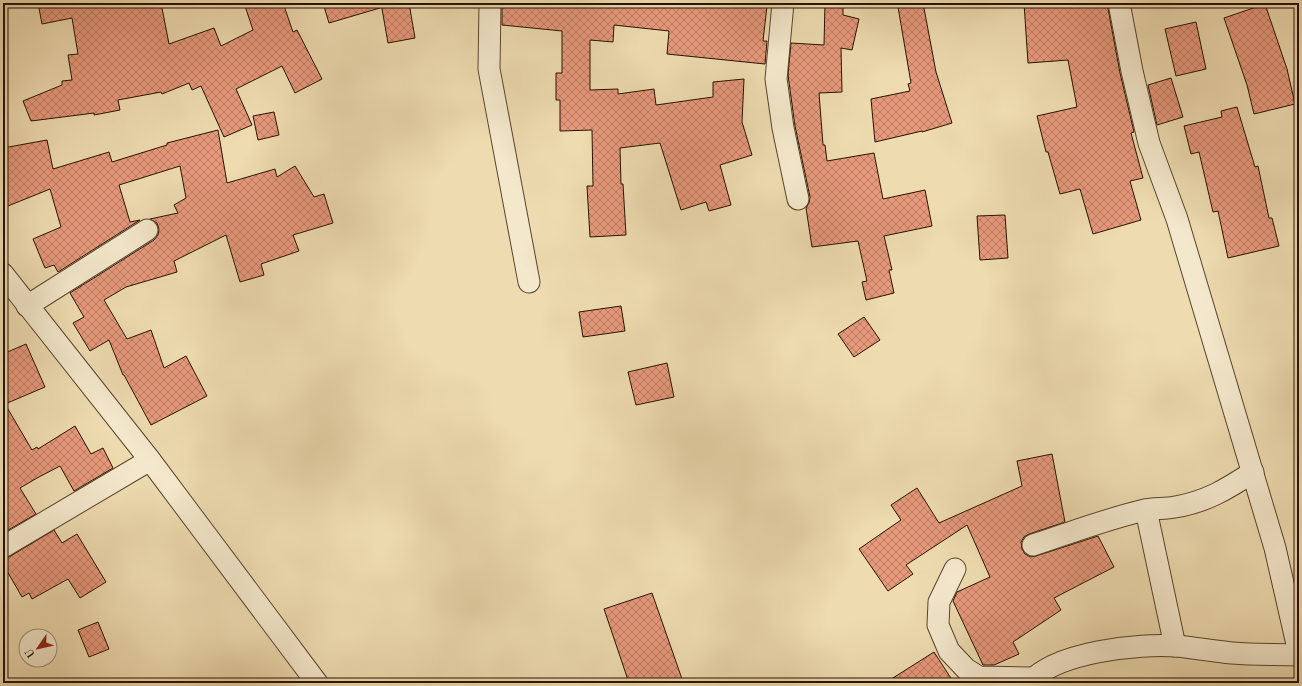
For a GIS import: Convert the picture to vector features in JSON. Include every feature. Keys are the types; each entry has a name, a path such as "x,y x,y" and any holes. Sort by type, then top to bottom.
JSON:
{"street":[{"path":"490,3 489,69 529,282"},
{"path":"783,3 776,78 783,128 798,199"},
{"path":"955,570 939,602 938,625 949,651 966,669 979,677 1031,680 1061,662 1106,649 1176,646 1233,653 1299,654 1275,548 1253,472 1177,219 1149,143 1132,71 1119,3"},
{"path":"27,306 147,230"},
{"path":"3,274 150,460 317,683"},
{"path":"3,547 150,460"},
{"path":"1033,545 1076,529 1146,510 1174,507 1197,502 1223,492 1253,472"},
{"path":"1146,510 1176,646"}],"building":[{"path":"38,3 161,3 169,44 214,28 221,46 253,30 244,3 283,3 293,32 297,30 322,79 295,93 282,66 236,89 252,125 224,137 201,86 192,90 189,83 162,94 161,92 118,100 120,110 94,115 94,113 31,121 23,101 62,85 62,81 72,80 68,55 78,54 72,18 42,24"},
{"path":"323,3 380,3 380,8 329,23"},
{"path":"381,3 409,3 415,38 388,43"},
{"path":"502,3 739,3 767,6 763,41 767,41 765,64 667,54 669,31 614,25 613,42 590,40 590,90 618,89 618,94 654,89 656,105 713,97 713,82 744,79 742,122 752,155 720,165 731,205 709,211 706,202 681,210 660,143 620,148 621,184 623,184 626,235 590,237 587,186 593,186 592,130 560,131 560,100 556,100 556,73 562,73 562,31 502,25"},
{"path":"825,3 843,3 843,15 859,19 852,50 841,48 842,92 819,93 823,145 825,145 827,161 874,153 883,199 925,190 932,226 884,236 892,270 889,270 894,293 866,300 862,282 867,281 858,241 812,247 806,208 810,197 795,126 788,75 791,43 824,45"},
{"path":"923,3 936,72 952,123 922,132 875,142 871,99 910,91 908,84 911,83 898,7"},
{"path":"1024,3 1107,3 1120,73 1134,132 1131,133 1143,178 1130,181 1141,220 1093,234 1080,189 1060,194 1048,152 1046,152 1037,116 1077,107 1068,60 1028,63"},
{"path":"1265,4 1287,69 1295,104 1254,114 1247,85 1224,18"},
{"path":"1196,22 1206,69 1176,76 1165,29"},
{"path":"1171,78 1183,117 1157,125 1148,85"},
{"path":"1237,107 1255,167 1258,166 1269,218 1272,218 1279,246 1228,258 1218,211 1213,212 1199,152 1191,154 1184,126 1222,117 1221,111"},
{"path":"274,112 279,135 258,140 253,116"},
{"path":"218,130 227,183 275,169 277,177 295,166 314,197 324,194 333,223 293,235 299,251 261,264 264,275 240,282 226,235 174,261 177,272 126,287 104,300 127,339 151,330 164,368 186,356 207,396 151,425 123,375 109,340 90,351 73,323 84,317 70,293 154,240 158,235 159,229 157,223 150,219 178,213 174,205 186,198 180,166 119,185 130,222 140,220 58,272 54,265 45,268 33,239 61,227 50,189 3,208 3,148 47,140 53,169 109,152 112,162 167,145 167,143"},
{"path":"1005,215 1008,258 980,260 977,216"},
{"path":"621,306 625,331 583,337 579,312"},
{"path":"864,317 880,340 854,357 838,334"},
{"path":"26,344 45,387 5,404 32,450 37,447 38,449 75,426 91,454 103,448 113,468 74,491 60,466 20,488 36,514 3,533 3,354"},
{"path":"667,363 674,397 636,405 628,372"},
{"path":"1052,454 1065,522 1024,537 1021,542 1022,549 1025,554 1031,557 1098,536 1114,567 1054,598 1061,610 1013,642 1019,654 994,665 983,665 953,601 957,592 990,577 967,525 906,565 913,574 888,591 859,549 901,520 891,505 917,488 939,523 1022,486 1017,461"},
{"path":"54,530 62,543 77,534 106,582 80,598 68,579 32,599 29,593 22,597 3,564 3,559 9,557"},
{"path":"652,593 682,679 671,683 629,683 604,609"},
{"path":"98,622 109,649 89,657 78,630"},
{"path":"934,652 954,683 885,683"}]}
